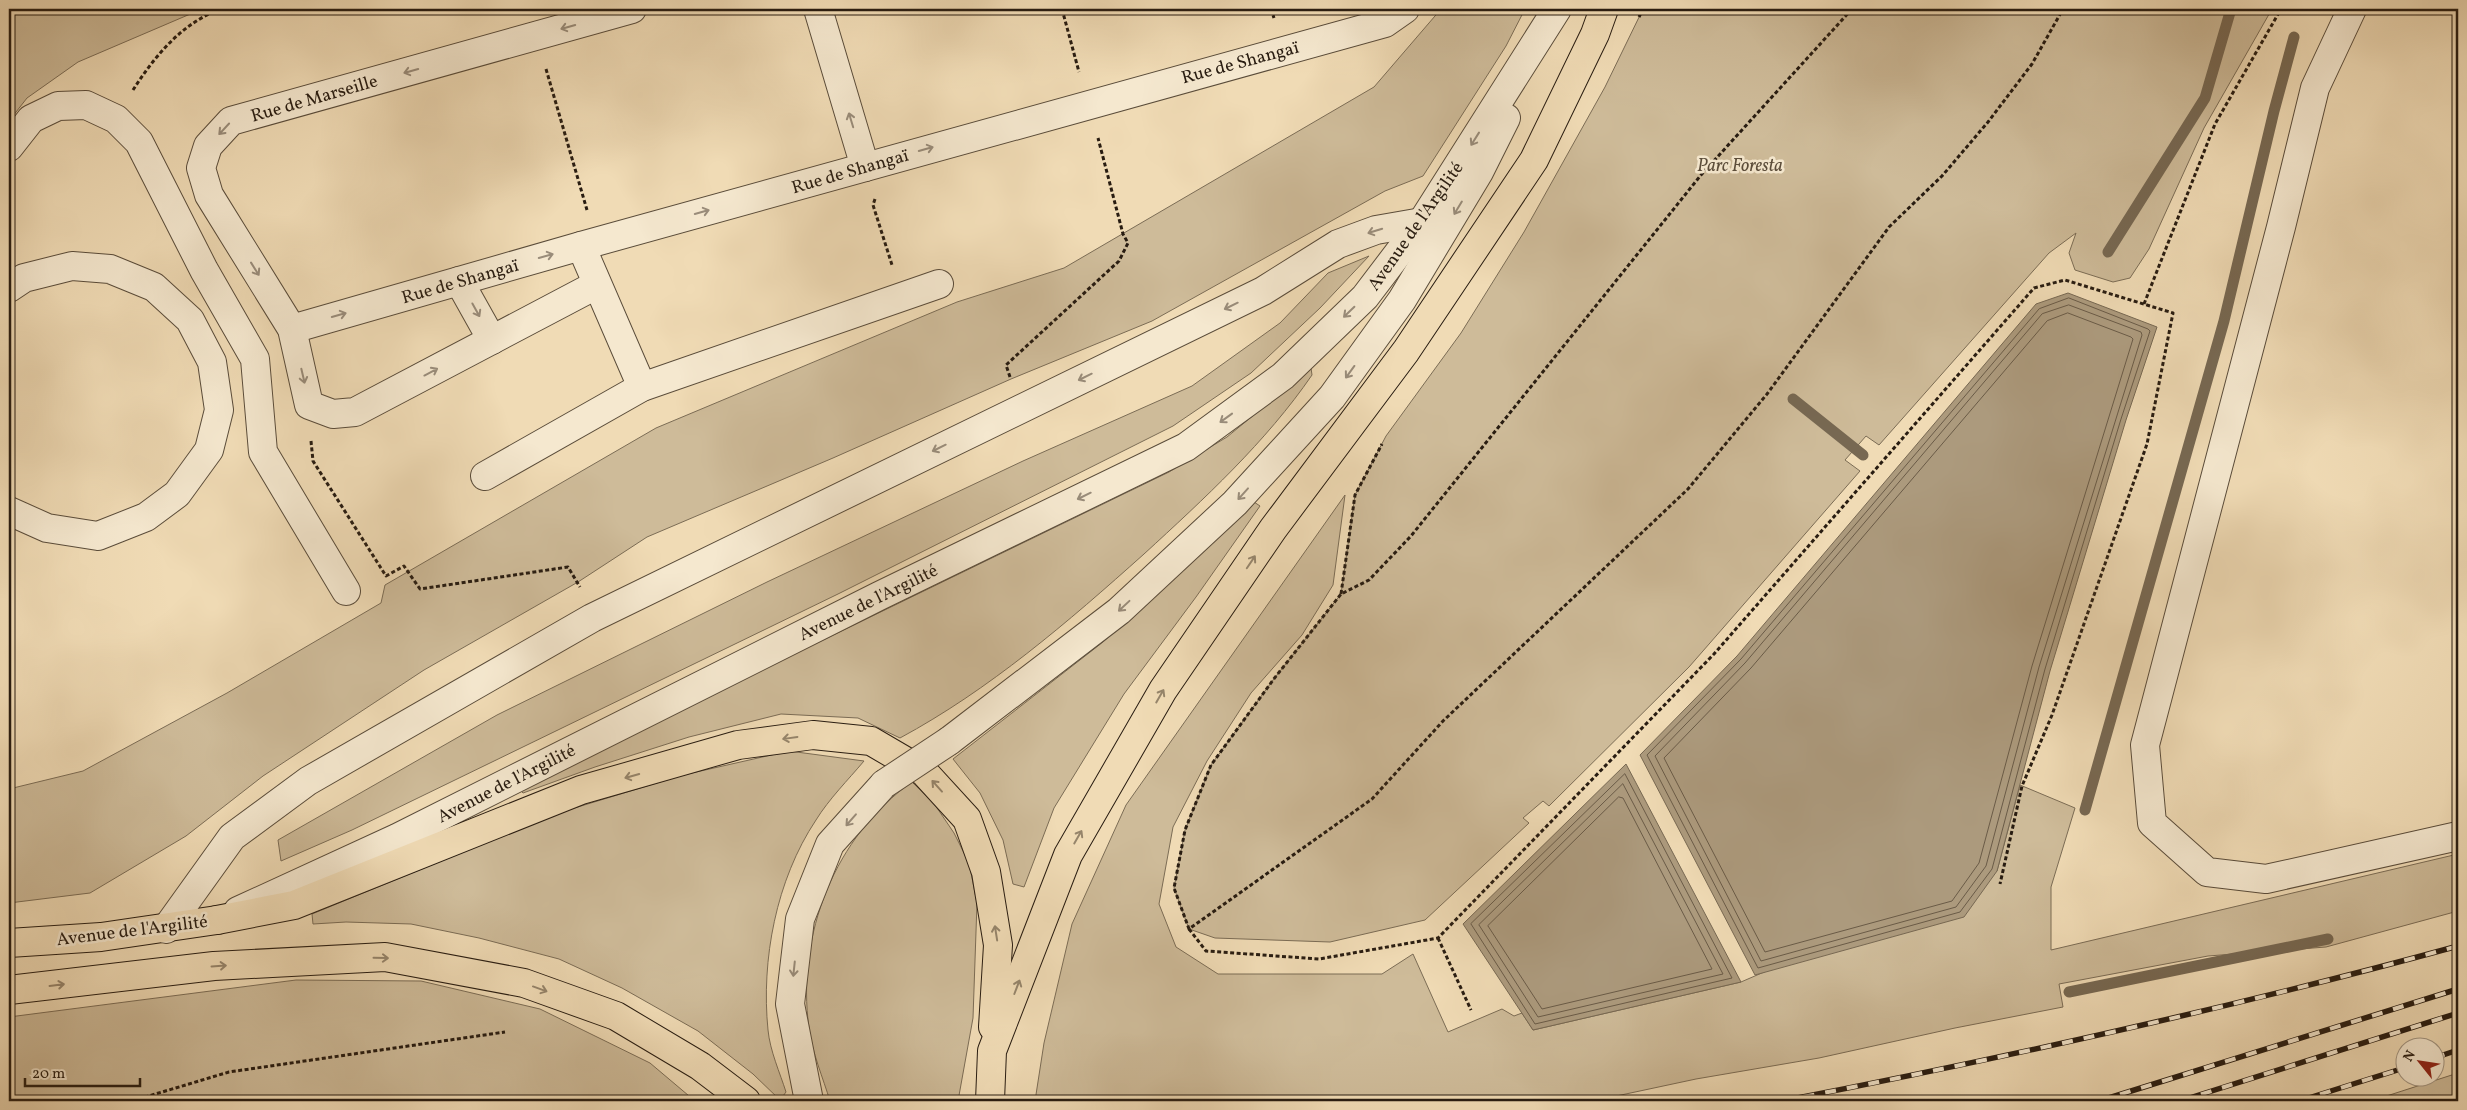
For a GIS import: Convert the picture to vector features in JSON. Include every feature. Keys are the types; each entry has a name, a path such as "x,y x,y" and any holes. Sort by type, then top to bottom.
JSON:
{"main road":[{"path":"992,1051 1068,855 1163,690 1273,529 1406,351 1534,160 1595,34 1604,9"},
{"path":"217,920 294,905 581,790 738,745 814,735 871,741 924,772 967,819 986,872 998,945 990,1101"},
{"name":"Avenue de l'Argilité","path":"9,943 166,929 217,920"},
{"path":"9,990 214,966 385,957 524,983 616,1016 700,1066 746,1101"}],"street":[{"name":"Rue de Marseille","path":"309,405 292,329 209,195 201,168 208,146 231,121 632,9"},
{"path":"818,9 865,166"},
{"name":"Rue de Shangaï","path":"292,329 865,166 1385,22 1405,9"},
{"name":"Avenue de l'Argilité","path":"217,920 397,838 879,596 1186,447 1283,376 1365,297 1422,222 1556,9"},
{"path":"809,1101 790,1004 800,919 830,844 884,784 949,741 1119,611 1235,502 1332,397 1402,300 1480,172 1560,9"},
{"path":"2352,9 2315,88 2281,227 2144,745 2152,823 2208,872 2266,879 2458,836"},
{"path":"9,148 31,119 58,106 86,105 116,119 139,142 204,270 255,359 263,452 346,591"},
{"path":"166,929 232,837 308,781 592,618 1263,290 1338,244 1376,230 1422,222"},
{"path":"581,246 596,285 642,387"},
{"path":"9,288 24,278 72,266 110,269 154,287 190,320 212,362 219,410 209,450 177,494 146,517 98,536 47,528 9,511"},
{"path":"459,281 492,340"},
{"path":"485,476 642,387 939,284"},
{"path":"309,405 333,414 355,412 596,285"}],"path":[{"path":"116,119 147,68 176,36 208,13 223,9"},
{"path":"1852,9 1702,175 1412,536 1369,580 1341,594 1272,680 1210,765 1185,830 1174,888 1189,928 1206,951 1319,959 1438,938 1714,654 2034,288 2065,280 2173,313 2147,444 2052,715 2022,786 2000,884"},
{"path":"1189,928 1372,799 1443,721 1688,490 1767,394 1889,227 1942,176 1988,122 2032,64 2063,9"},
{"path":"2144,304 2215,124 2280,9"},
{"path":"524,39 531,64 546,68 588,210 576,227 581,246"},
{"path":"865,166 878,177 881,186 873,205 902,297"},
{"path":"1011,378 1006,364 1120,261 1128,243 1123,234"},
{"path":"309,405 312,461 386,576 404,566 420,589 568,567 578,582"},
{"path":"1438,938 1472,1010"},
{"path":"132,1101 229,1072 505,1032"}],"green space":[{"path":"9,9 202,9 78,62 27,98 9,121"},
{"path":"1441,9 1525,9 1506,46 1423,176 1385,191 1152,321 1011,379 833,458 647,537 578,582 424,670 263,776 186,836 90,893 9,903 9,789 83,771 227,693 381,603 385,585 656,428 957,302 1064,268 1374,87"},
{"name":"Parc Foresta","path":"1643,9 2272,9 2204,128 2149,249 2130,278 2113,282 2075,270 2069,253 2076,233 2049,253 1879,445 1866,436 1845,460 1860,471 1689,667 1549,806 1543,801 1523,818 1529,823 1425,920 1330,942 1215,938 1189,929 1174,888 1185,830 1211,765 1273,680 1341,594 1355,495 1386,436 1461,333 1524,232 1605,87"},
{"path":"1369,256 1320,308 1251,373 1173,426 838,594 352,830 281,861 278,840 497,715 767,582 1023,461 1192,386 1280,323 1328,273"},
{"path":"1311,368 1312,375 1275,424 1211,491 1144,554 1027,654 965,699 900,738 858,718 781,714 689,737 595,767 523,793 518,788 1169,472 1227,437"},
{"path":"1345,495 1333,585 1302,635 1251,693 1207,761 1173,827 1159,904 1176,947 1218,974 1382,974 1413,954 1448,1032 1502,1009 1514,1016 1522,1013 1533,1030 1741,982 1997,871 2020,785 2075,808 2051,887 2051,950 2458,854 2458,911 2326,947 2208,956 2059,984 2063,1007 1955,1028 1819,1058 1696,1079 1593,1101 1035,1101 1044,1043 1072,924 1126,805"},
{"path":"1251,500 1260,506 1124,694 1054,808 1024,887 1013,884 1003,840 980,793 953,759 1103,642 1194,559"},
{"path":"789,751 864,761 827,805 802,843 781,894 774,921 767,976 766,1003 771,1046 786,1092 780,1100 753,1074 698,1031 622,988 559,959 479,938 411,924 346,922 313,924 312,914 558,813 683,775"},
{"path":"912,782 933,802 954,833 969,863 977,903 973,1018 958,1101 830,1101 815,1056 809,1028 807,993 809,958 816,924 827,890 842,859 862,830 885,804"},
{"path":"296,980 421,981 540,1009 650,1063 695,1101 9,1101 9,1017"},
{"path":"2458,1073 2458,1101 2371,1101 2411,1088 2444,1088 2444,1078"}],"water":[{"path":"2068,293 2157,327 2126,420 2050,671 1997,871 1964,917 1755,975 1640,755 1737,656 2036,304"},
{"path":"1626,764 1741,982 1533,1030 1463,924"}],"waterway":[{"path":"2108,252 2205,98 2231,9"},
{"path":"2085,810 2224,321 2274,111 2294,37"},
{"path":"1793,399 1863,455"},
{"path":"2069,992 2328,939"}],"railway":[{"path":"1782,1101 2122,1030 2290,990 2458,946"},
{"path":"2099,1101 2458,989"},
{"path":"2180,1101 2458,1013"},
{"path":"2444,1055 2458,1050"},
{"path":"2299,1101 2394,1071"}]}
